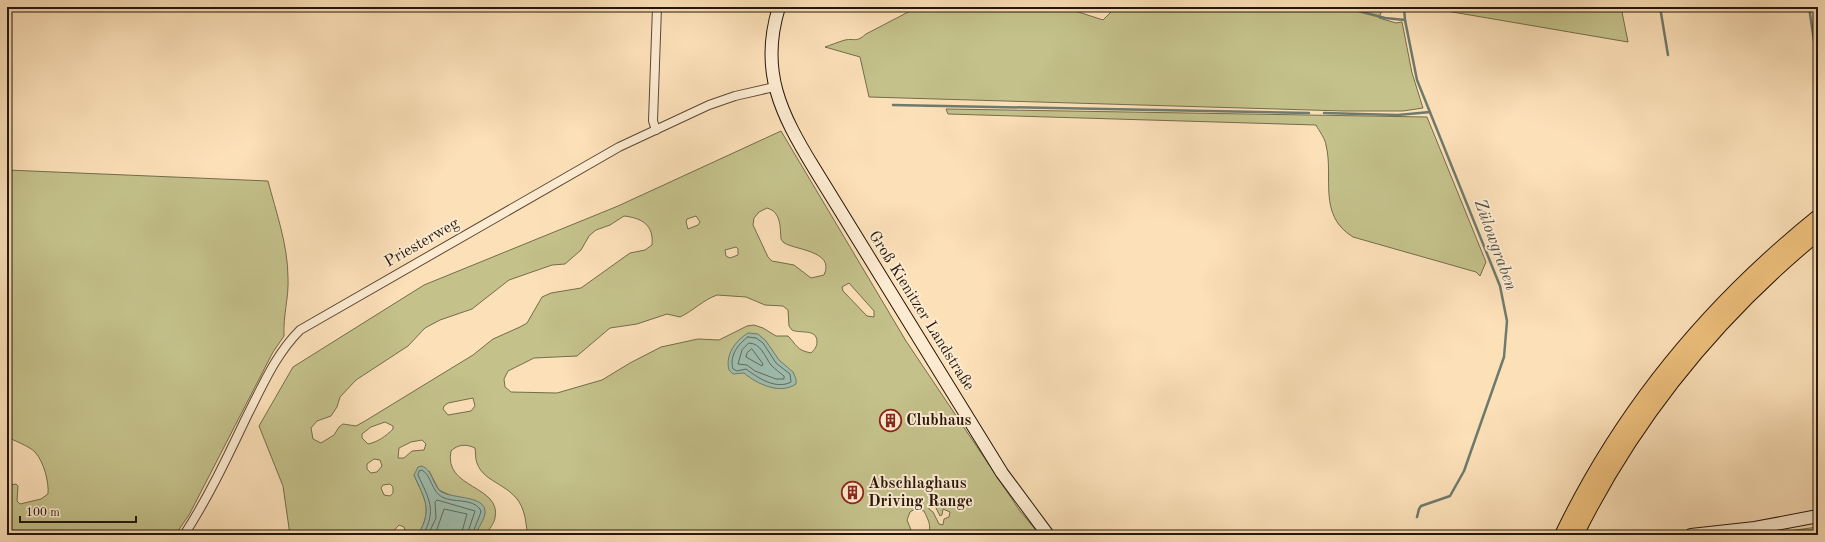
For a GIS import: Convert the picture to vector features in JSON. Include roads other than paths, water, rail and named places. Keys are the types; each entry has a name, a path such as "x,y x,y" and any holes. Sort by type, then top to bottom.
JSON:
{"highway":[{"path":"1562,535 1591,479 1622,428 1688,341 1758,268 1818,217"},
{"path":"1576,535 1602,485 1634,433 1666,391 1736,308 1770,274 1818,233"}],"main road":[{"name":"Groß Kienitzer Landstraße","path":"778,7 772,34 774,87 786,119 822,181 1002,473 1048,535"},
{"path":"1691,535 1755,528 1818,516"}],"street":[{"path":"656,130 653,121 657,7"},
{"name":"Priesterweg","path":"184,535 208,494 265,380 282,350 300,330 601,156 734,96 774,87"}],"water":[{"path":"748,333 758,334 766,341 779,360 793,372 796,379 796,384 783,388 769,387 755,381 744,373 733,374 729,370 728,359 732,349 743,336"},
{"path":"422,466 426,468 440,491 445,494 474,500 484,507 484,518 475,535 418,535 423,526 426,505 414,475 418,467"}],"waterway":[{"path":"1343,7 1385,18 1405,20"},
{"name":"Zülowgraben","path":"1404,7 1405,20 1417,80 1500,286 1507,321 1504,357 1464,471 1450,496 1421,506 1417,517"},
{"path":"1660,7 1668,55"},
{"path":"1809,7 1818,68"},
{"path":"893,105 1309,113"},
{"path":"1324,113 1398,115 1430,112"}],"place":[{"name":"Clubhaus","path":"890,421"},
{"name":"Abschlaghaus Driving Range","path":"852,493"}]}
